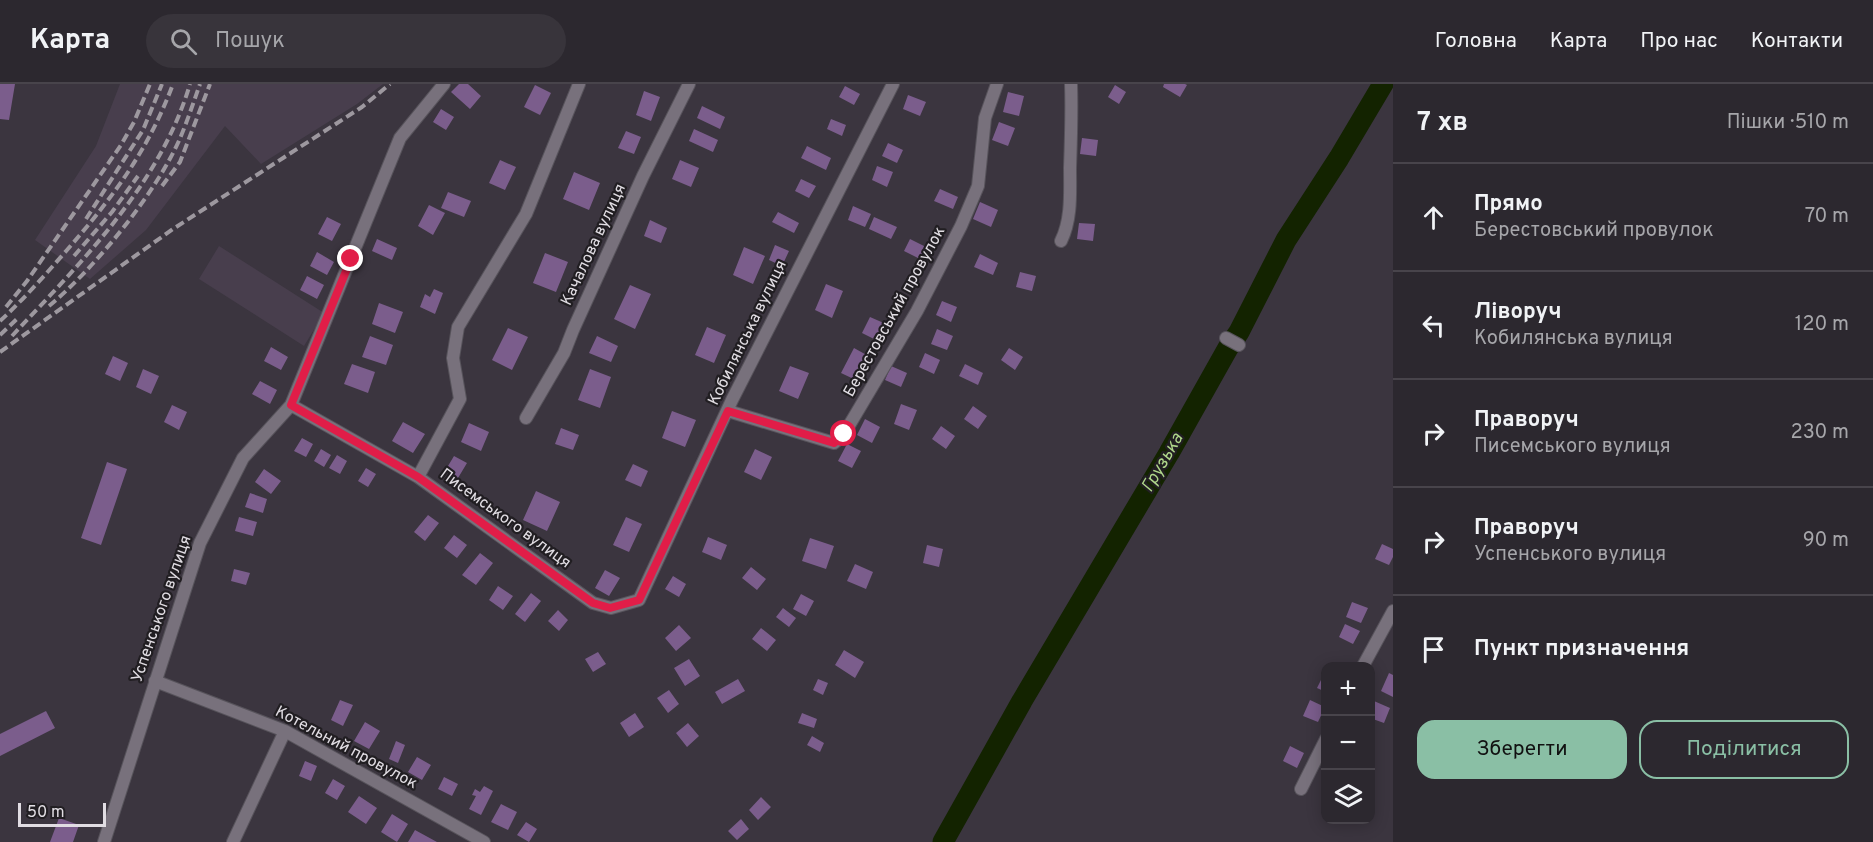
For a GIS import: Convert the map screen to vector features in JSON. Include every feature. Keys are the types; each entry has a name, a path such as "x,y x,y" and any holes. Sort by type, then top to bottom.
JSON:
{"street":[{"name":"Успенського вулиця","path":"104,842 200,543 243,458 291,405 400,138 444,84"},
{"path":"418,477 460,399 453,358 458,327 525,214 579,84"},
{"name":"Качалова вулиця","path":"526,418 564,353 643,176 689,84"},
{"name":"Кобилянська вулиця","path":"639,600 728,411 893,84"},
{"name":"Берестовський провулок","path":"728,411 834,443 844,434 917,311 962,226 978,186 986,118 997,84"},
{"path":"1061,241 1067,229 1069,201 1071,84"},
{"path":"1226,338 1239,345"},
{"name":"Писемського вулиця","path":"291,405 418,477 593,603 610,608 639,600"},
{"path":"1365,662 1393,611"},
{"name":"Котельний провулок","path":"155,681 285,731 484,842"},
{"path":"233,842 285,731"},
{"path":"1301,789 1321,749"}],"shaded area":[{"path":"120,84 383,84 357,104 261,164 225,126 146,230 90,279 35,240 96,146"},
{"path":"219,246 324,313 304,346 199,279"}],"building":[{"path":"0,84 15,84 9,120 0,119"},
{"path":"459,84 468,84 481,96 470,109 451,92"},
{"path":"1164,84 1187,85 1180,97 1163,87"},
{"path":"535,85 551,93 540,115 524,107"},
{"path":"1115,85 1126,92 1119,104 1108,97"},
{"path":"845,86 860,94 854,105 839,97"},
{"path":"644,91 660,97 651,121 636,115"},
{"path":"1008,92 1024,96 1019,116 1003,112"},
{"path":"908,95 926,102 920,116 903,109"},
{"path":"702,106 725,117 720,129 697,118"},
{"path":"441,109 454,117 446,130 433,122"},
{"path":"831,119 846,125 842,136 827,129"},
{"path":"999,122 1015,128 1008,146 992,140"},
{"path":"694,129 718,140 713,152 689,141"},
{"path":"626,131 641,137 634,154 618,148"},
{"path":"1082,138 1098,140 1096,156 1080,154"},
{"path":"888,143 903,150 897,163 882,156"},
{"path":"807,146 831,158 826,170 801,158"},
{"path":"500,160 516,167 505,190 489,183"},
{"path":"680,160 699,168 691,187 672,179"},
{"path":"877,166 893,172 887,187 872,180"},
{"path":"574,172 600,183 589,210 563,199"},
{"path":"801,179 816,186 809,198 795,191"},
{"path":"940,189 958,197 953,209 934,201"},
{"path":"448,192 471,201 464,217 441,208"},
{"path":"980,202 998,210 991,227 973,219"},
{"path":"429,205 445,213 433,235 418,226"},
{"path":"853,206 871,214 865,227 848,220"},
{"path":"778,212 799,223 794,233 772,222"},
{"path":"327,217 341,224 332,241 318,234"},
{"path":"874,217 897,227 891,239 869,229"},
{"path":"650,220 667,228 661,243 644,236"},
{"path":"1079,223 1095,224 1093,241 1077,239"},
{"path":"377,239 397,248 392,260 372,251"},
{"path":"910,239 928,248 922,260 904,251"},
{"path":"775,245 789,251 782,266 769,260"},
{"path":"744,247 765,256 753,284 733,275"},
{"path":"317,252 334,262 327,275 310,266"},
{"path":"545,253 568,262 556,292 533,283"},
{"path":"980,254 998,263 993,275 974,267"},
{"path":"1020,272 1036,276 1032,291 1016,287"},
{"path":"307,276 324,285 317,299 300,290"},
{"path":"826,284 843,291 832,318 815,310"},
{"path":"630,285 651,294 635,329 614,319"},
{"path":"434,289 443,293 435,314 420,307 425,294 430,297"},
{"path":"942,301 957,307 951,322 936,315"},
{"path":"379,303 403,312 395,333 372,324"},
{"path":"870,317 886,324 878,341 862,333"},
{"path":"707,327 726,335 714,363 695,355"},
{"path":"508,328 528,337 512,370 492,360"},
{"path":"937,329 953,336 947,350 931,344"},
{"path":"370,336 393,345 386,365 362,357"},
{"path":"597,336 618,346 611,362 589,353"},
{"path":"271,347 288,357 281,370 264,361"},
{"path":"854,348 872,358 860,382 841,373"},
{"path":"1009,348 1023,357 1015,370 1001,360"},
{"path":"925,353 940,360 934,374 919,367"},
{"path":"113,356 128,363 120,381 105,374"},
{"path":"352,364 375,372 368,393 344,384"},
{"path":"965,364 983,373 978,385 959,376"},
{"path":"790,366 809,373 798,399 779,391"},
{"path":"891,366 907,373 901,387 885,380"},
{"path":"143,369 159,376 151,394 136,387"},
{"path":"590,369 611,377 600,408 578,400"},
{"path":"260,381 277,390 270,404 252,394"},
{"path":"901,404 917,410 909,430 894,424"},
{"path":"172,405 187,412 179,430 164,422"},
{"path":"973,406 987,416 978,429 964,419"},
{"path":"672,411 696,420 685,447 662,438"},
{"path":"865,419 880,427 872,443 857,435"},
{"path":"403,422 425,434 413,453 392,441"},
{"path":"469,423 489,432 481,451 461,442"},
{"path":"941,426 955,436 946,449 932,439"},
{"path":"561,428 579,435 573,450 555,444"},
{"path":"302,438 313,444 306,457 294,451"},
{"path":"847,444 861,451 852,468 838,461"},
{"path":"321,449 331,455 324,467 314,461"},
{"path":"755,449 772,457 761,480 744,472"},
{"path":"337,455 347,461 340,474 329,468"},
{"path":"454,456 467,463 458,478 445,471"},
{"path":"107,462 127,469 101,545 81,538"},
{"path":"633,464 648,471 641,487 625,480"},
{"path":"366,468 376,474 368,487 358,481"},
{"path":"264,469 281,481 271,494 255,482"},
{"path":"536,491 560,502 547,531 523,520"},
{"path":"250,493 267,499 263,513 245,507"},
{"path":"428,515 439,523 425,541 414,532"},
{"path":"239,517 257,522 253,536 235,531"},
{"path":"626,517 642,524 629,552 613,545"},
{"path":"454,535 467,545 457,558 444,548"},
{"path":"708,537 727,545 721,560 702,552"},
{"path":"810,538 834,546 826,569 802,561"},
{"path":"1382,544 1393,549 1393,557 1389,565 1375,559"},
{"path":"927,545 943,549 939,567 923,563"},
{"path":"480,553 493,563 476,585 462,575"},
{"path":"855,564 873,572 866,589 847,581"},
{"path":"751,567 766,579 757,590 742,578"},
{"path":"234,569 250,573 246,585 231,581"},
{"path":"605,570 620,578 609,596 595,588"},
{"path":"673,576 686,584 679,597 665,589"},
{"path":"498,586 513,596 503,610 489,600"},
{"path":"531,593 541,601 525,622 515,614"},
{"path":"801,594 814,601 806,616 793,609"},
{"path":"1352,602 1368,608 1361,623 1346,617"},
{"path":"783,608 796,618 789,627 776,617"},
{"path":"558,610 568,620 559,631 548,621"},
{"path":"1345,624 1360,631 1353,644 1339,637"},
{"path":"679,625 691,638 676,651 665,638"},
{"path":"761,628 776,640 767,651 752,639"},
{"path":"844,650 864,662 855,678 835,665"},
{"path":"598,652 606,664 593,672 585,659"},
{"path":"689,659 700,676 685,686 674,668"},
{"path":"1389,673 1393,675 1393,697 1381,691"},
{"path":"738,679 745,691 722,704 715,692"},
{"path":"818,679 828,683 823,695 813,690"},
{"path":"669,690 679,704 668,713 657,698"},
{"path":"340,700 353,705 343,726 331,720"},
{"path":"1310,700 1321,705 1321,716 1318,722 1303,716"},
{"path":"1375,701 1390,708 1384,723 1375,720"},
{"path":"46,711 55,728 0,756 0,734"},
{"path":"635,713 644,727 629,737 620,723"},
{"path":"802,713 817,719 814,728 798,723"},
{"path":"365,722 380,731 369,749 354,741"},
{"path":"688,723 699,736 687,747 676,733"},
{"path":"812,736 824,743 820,752 807,745"},
{"path":"396,741 405,745 398,763 389,759"},
{"path":"1290,746 1304,753 1297,768 1283,761"},
{"path":"417,757 431,765 422,780 408,772"},
{"path":"305,761 317,766 311,781 299,776"},
{"path":"444,777 458,784 452,796 438,789"},
{"path":"333,779 345,786 337,800 325,793"},
{"path":"484,786 493,791 481,815 469,809 476,796 472,795 475,789 480,792"},
{"path":"359,796 377,808 366,824 348,812"},
{"path":"761,797 771,807 758,820 749,810"},
{"path":"501,804 517,812 508,830 491,822"},
{"path":"392,814 408,824 397,842 381,832"},
{"path":"59,818 79,825 73,842 50,842"},
{"path":"741,819 749,829 737,840 728,831"},
{"path":"526,822 537,829 529,842 517,835"},
{"path":"415,830 437,842 408,842"}],"waterway":[{"name":"Грузька","path":"943,842 1022,701 1239,332 1286,240 1383,84"}],"railway":[{"path":"6,307 27,281 121,145 134,122 150,84"},
{"path":"86,219 143,130 162,84"},
{"path":"0,321 59,259 114,192 141,152 173,84"},
{"path":"12,336 91,250 139,188 177,121 190,84"},
{"path":"49,306 105,250 141,204 171,158 184,130 200,84"},
{"path":"162,186 180,162 210,84"},
{"path":"0,352 173,229 362,107 390,84"},
{"path":"74,256 112,212 138,176"},
{"path":"0,335 18,318"}],"route":[{"path":"351,259 291,405 418,477 593,603 610,608 639,600 728,411 834,443 844,434"}]}
